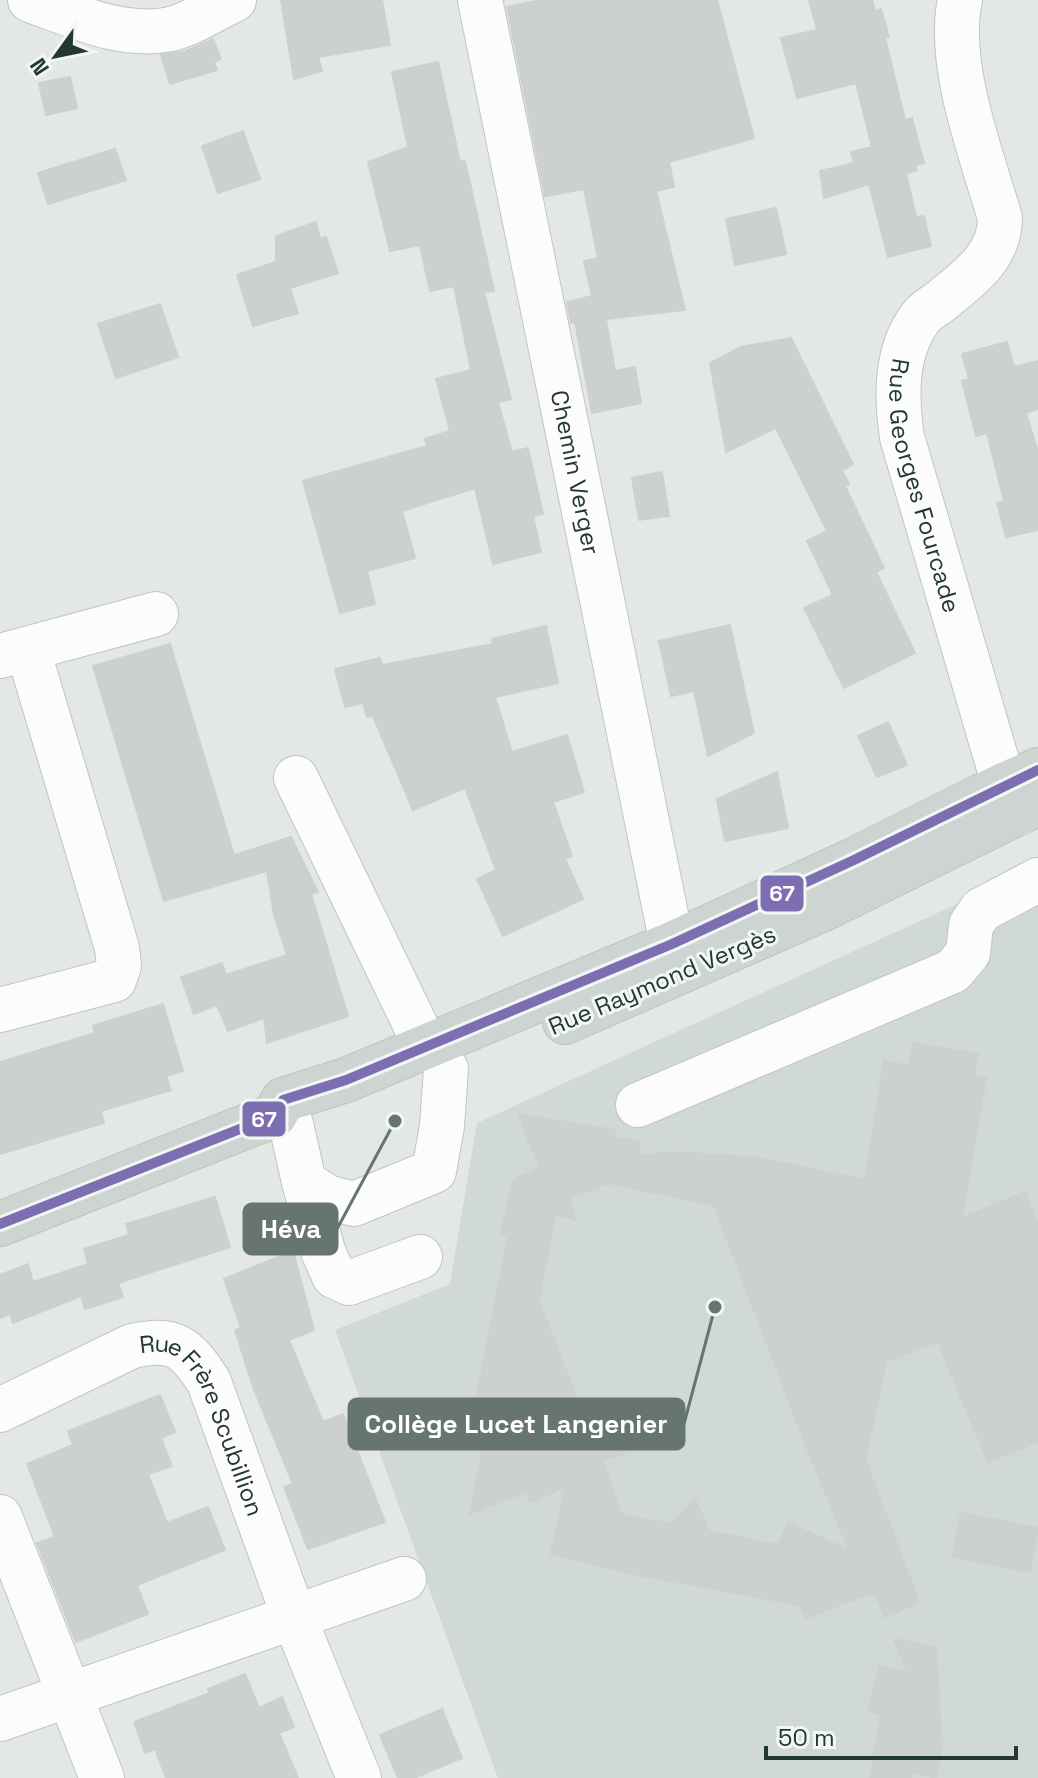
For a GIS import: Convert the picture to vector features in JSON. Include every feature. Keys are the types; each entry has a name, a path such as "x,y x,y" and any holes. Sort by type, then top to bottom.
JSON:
{"main road":[{"name":"Rue Raymond Vergès","path":"436,1058 854,860 1025,793"},
{"name":"Rue Raymond Vergès","path":"0,1224 283,1120 283,1100 346,1080 436,1058 660,983 821,910 1025,793"}],"street":[{"path":"30,0 135,32 168,14 234,0"},
{"name":"Chemin Verger","path":"480,0 672,944"},
{"name":"Rue Georges Fourcade","path":"960,0 959,48 963,90 1000,218 1000,233 994,248 973,275 922,316 909,340 900,368 897,401 902,437 1025,793"},
{"path":"0,1010 114,980 119,966 117,948 14,653 156,614"},
{"path":"296,778 436,1058 442,1126 434,1171 354,1204 327,1197 304,1182"},
{"path":"638,1105 953,971 968,953 971,925 981,910 1038,880"},
{"path":"283,1120 323,1251 334,1276 349,1283 420,1257"},
{"name":"Rue Frère Scubillion","path":"0,1410 132,1346 155,1341 176,1344 196,1361 209,1382 294,1617 359,1778"},
{"path":"0,1517 102,1778"},
{"path":"0,1719 404,1579"}],"shaded area":[{"path":"1038,867 1038,1778 498,1778 335,1330 450,1284 477,1123"}],"building":[{"path":"281,0 382,0 390,45 318,57 322,71 294,79"},
{"path":"541,0 717,0 754,138 669,162 674,187 656,191 685,310 606,319 615,371 635,367 641,403 592,413 575,322 571,323 567,302 592,296 584,261 598,258 584,189 545,196 507,7"},
{"path":"809,0 872,0 875,11 881,9 905,120 912,118 924,163 915,165 917,170 906,173 916,217 924,216 931,246 888,257 869,184 824,198 820,171 854,163 851,152 872,147 856,83 797,98 781,38 817,30"},
{"path":"213,39 221,59 214,62 217,70 170,84 161,55 186,51"},
{"path":"438,62 460,162 465,161 494,291 484,292 511,399 498,402 512,452 528,448 543,514 533,516 541,552 493,564 475,488 402,511 415,558 367,571 375,604 340,613 303,481 427,446 425,439 450,431 436,379 471,370 454,286 430,291 420,245 390,251 368,162 408,147 392,72"},
{"path":"70,77 77,108 46,115 39,83"},
{"path":"243,131 260,179 218,193 202,146"},
{"path":"115,149 126,180 48,204 38,173"},
{"path":"776,208 786,254 735,265 726,219"},
{"path":"316,222 320,239 326,237 338,273 290,288 298,313 253,326 237,275 276,262 276,236"},
{"path":"160,304 178,357 116,378 98,324"},
{"path":"791,338 853,464 842,470 849,484 845,486 884,568 876,572 915,653 844,688 804,608 833,595 807,541 827,531 776,428 726,452 710,363 741,347"},
{"path":"1007,342 1014,367 1038,361 1038,409 1026,413 1038,452 1038,530 1006,537 997,503 1004,501 987,433 976,436 962,381 969,379 962,354"},
{"path":"662,472 669,516 639,520 632,478"},
{"path":"730,625 754,733 708,756 694,691 671,696 659,641"},
{"path":"546,626 558,683 495,697 512,752 567,735 584,792 553,802 572,856 565,859 583,899 503,936 477,879 496,870 465,788 413,810 373,716 367,717 363,703 345,707 335,669 380,658 382,665 493,644 492,639"},
{"path":"170,644 234,855 291,837 318,892 311,894 348,1016 267,1043 264,1018 228,1031 217,1005 194,1014 181,977 222,963 226,975 287,955 274,915 267,871 164,901 93,666"},
{"path":"888,722 907,765 877,777 858,736"},
{"path":"777,772 788,828 725,841 717,799"},
{"path":"163,1004 183,1071 166,1076 171,1090 101,1111 104,1123 0,1154 0,1062 95,1033 93,1026"},
{"path":"913,1043 978,1054 974,1076 986,1078 962,1218 1025,1192 1038,1223 1038,1442 988,1462 938,1342 886,1361 865,1459 916,1594 916,1604 885,1617 874,1592 806,1618 800,1605 643,1576 551,1554 566,1487 530,1502 525,1492 470,1514 486,1432 471,1427 508,1237 501,1235 513,1180 540,1168 518,1114 615,1130 614,1137 640,1142 639,1155 679,1152 759,1158 865,1180 884,1061 909,1066","holes":["608,1183 714,1205 806,1446 849,1550 788,1523 778,1545 709,1531 695,1499 672,1524 622,1515 602,1461 638,1448 624,1411 587,1425 539,1301 555,1214 575,1220 570,1198"]},
{"path":"215,1197 230,1247 118,1283 123,1297 85,1309 81,1296 13,1323 10,1314 0,1318 0,1275 28,1264 33,1282 88,1264 84,1249 129,1235 126,1224"},
{"path":"293,1251 314,1330 289,1340 323,1422 343,1414 385,1522 308,1549 284,1487 293,1484 253,1387 235,1330 241,1328 224,1279"},
{"path":"160,1395 175,1432 161,1438 172,1466 148,1474 167,1523 208,1507 225,1550 137,1585 148,1614 76,1642 37,1543 55,1537 27,1464 73,1445 68,1431"},
{"path":"961,1513 1038,1528 1030,1572 952,1557"},
{"path":"894,1639 936,1647 941,1739 944,1740 936,1778 913,1772 911,1778 870,1778 881,1714 868,1712 879,1666 908,1672"},
{"path":"245,1674 259,1708 282,1697 294,1727 279,1733 298,1778 166,1778 155,1749 145,1753 134,1722 210,1693 208,1689"},
{"path":"442,1709 462,1758 414,1778 398,1778 380,1735"}],"transit line":[{"name":"67","path":"0,1224 275,1115 283,1100 346,1080 672,944 1038,770"}],"place":[{"name":"Héva","path":"395,1121"},
{"name":"Collège Lucet Langenier","path":"715,1307"}]}
